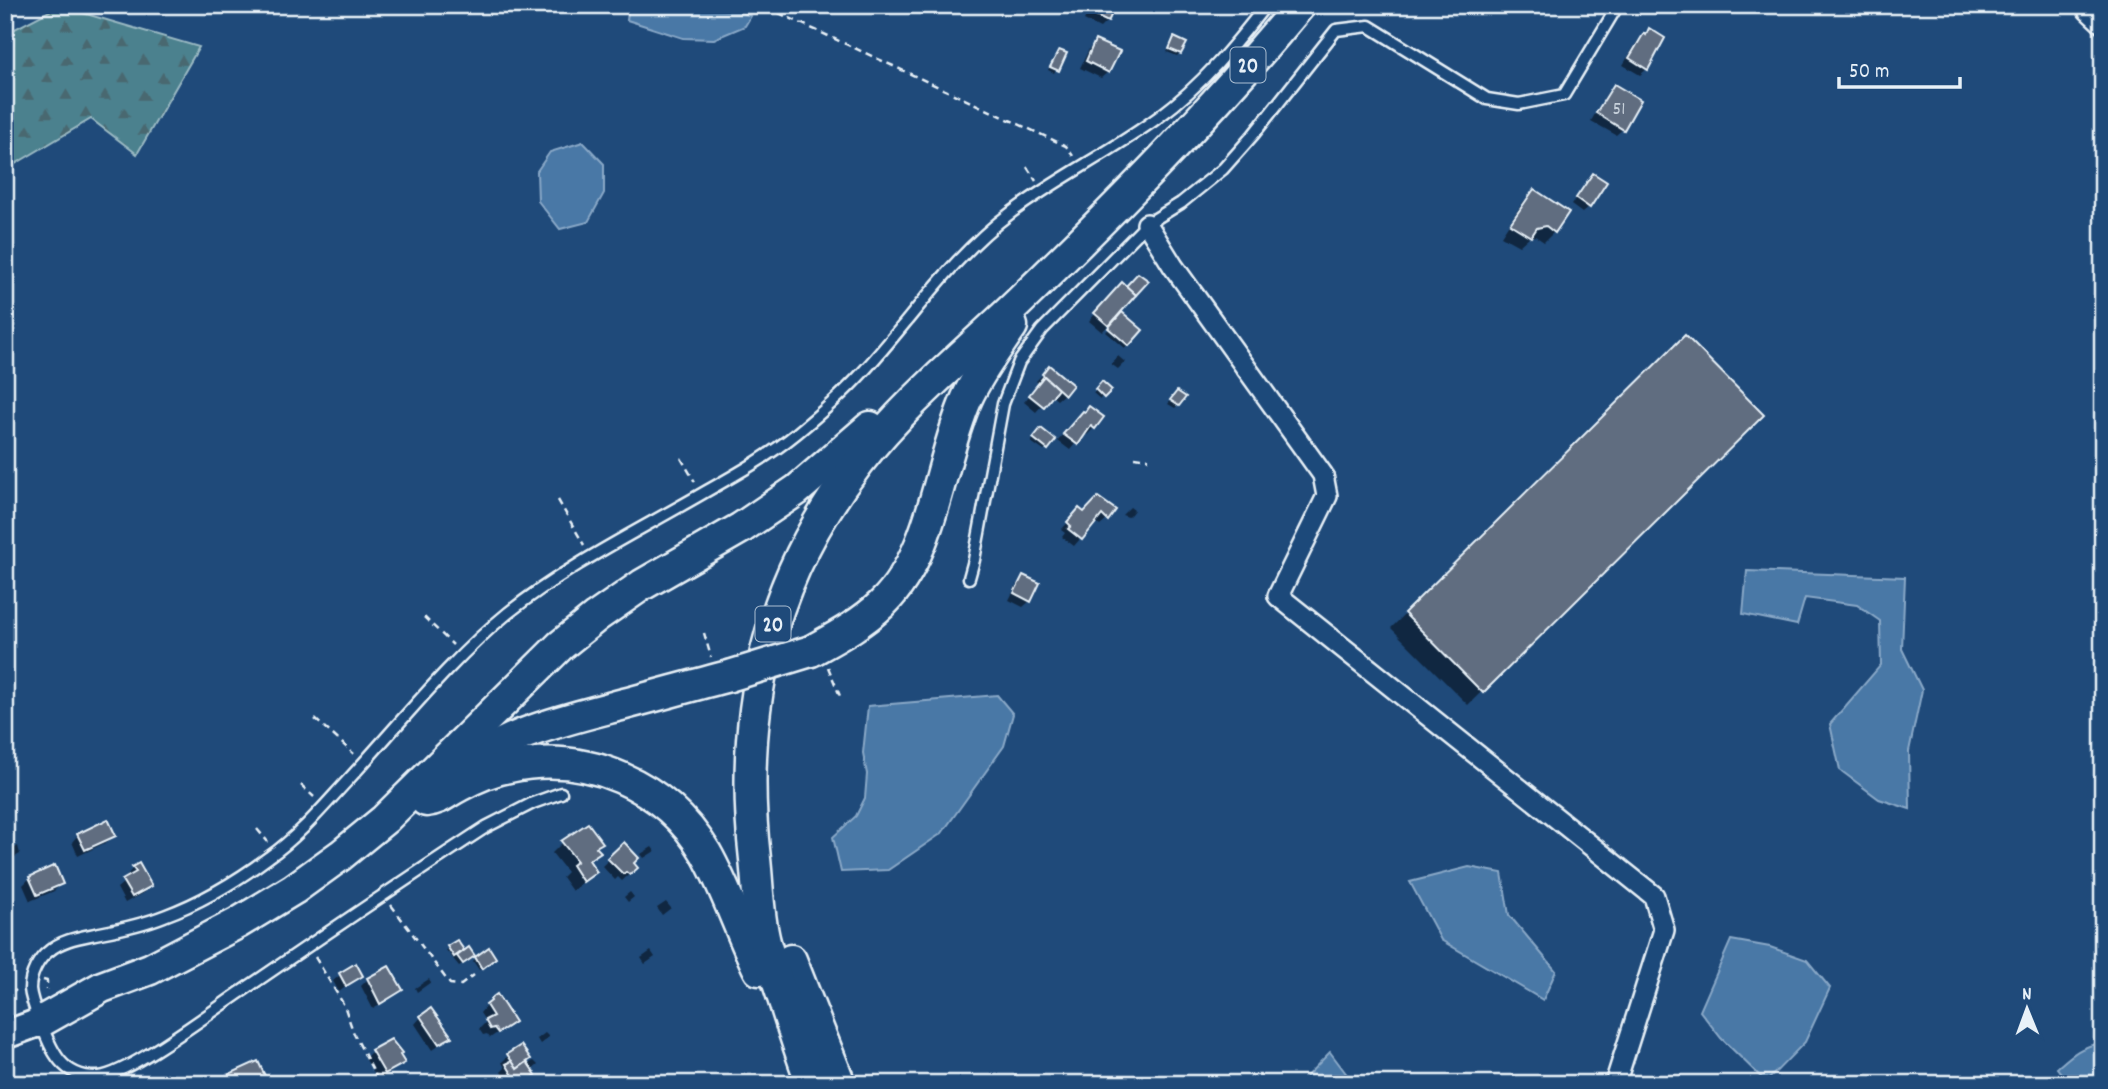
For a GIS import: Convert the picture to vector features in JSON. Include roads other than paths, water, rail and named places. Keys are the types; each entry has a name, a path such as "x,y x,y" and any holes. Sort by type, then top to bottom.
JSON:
{"main road":[{"name":"20","path":"808,1074 765,941 749,773 754,706 768,639 782,597 820,519 858,463 892,422 1110,212 1268,43 1300,5"},
{"path":"5,1035 40,1022 109,1003 245,934 293,904 379,843 469,761 513,737 541,726 729,676 811,651 856,626 883,602 910,565 928,523 967,398 986,362 1012,326 1016,304"},
{"path":"40,1022 102,988 184,953 294,889 385,819 560,646 596,617 642,585 741,528 797,490 871,426 892,422"},
{"path":"426,801 439,800 481,775 535,762 581,765 603,770 637,784 656,796 687,825 711,863 808,1074"},
{"name":"20","path":"755,857 806,1001 839,1084"}],"street":[{"path":"2086,5 2103,24"},
{"path":"1147,224 1173,266 1323,475 1327,496 1278,596 1654,896 1664,930 1615,1084"}],"lane":[{"path":"561,793 533,803 486,827 123,1069 97,1077 82,1075 61,1064 53,1054 32,1001 30,989 32,976 43,955 78,937 161,918 237,881 276,852 324,806 463,654 504,617 546,585 759,461 793,436 863,373 954,264 985,234 1042,191 1154,120 1183,98 1226,56 1266,5"},
{"path":"969,578 1003,404 1019,362 1042,330 1147,224 1181,204 1223,169 1336,30 1369,26 1487,99 1519,104 1564,95 1618,5"}],"water":[{"path":"629,5 679,5 739,11 751,16 745,26 714,39 683,38 627,20"},
{"path":"583,142 604,164 604,193 588,222 560,229 538,201 537,171 550,152"},
{"path":"1747,571 1905,577 1902,649 1922,690 1909,751 1910,809 1879,799 1840,770 1830,724 1881,665 1880,621 1857,605 1805,598 1797,625 1743,614"},
{"path":"997,695 1013,714 1004,746 942,833 888,870 841,872 833,837 856,816 865,798 867,774 863,753 868,706"},
{"path":"1469,867 1502,873 1509,915 1556,971 1543,1000 1441,940 1410,882"},
{"path":"1731,940 1770,947 1807,960 1830,988 1805,1042 1766,1082 1721,1038 1700,1011"},
{"path":"2102,1042 2103,1074 2065,1078 2057,1068 2077,1052"},
{"path":"1330,1052 1354,1084 1299,1084"}]}
